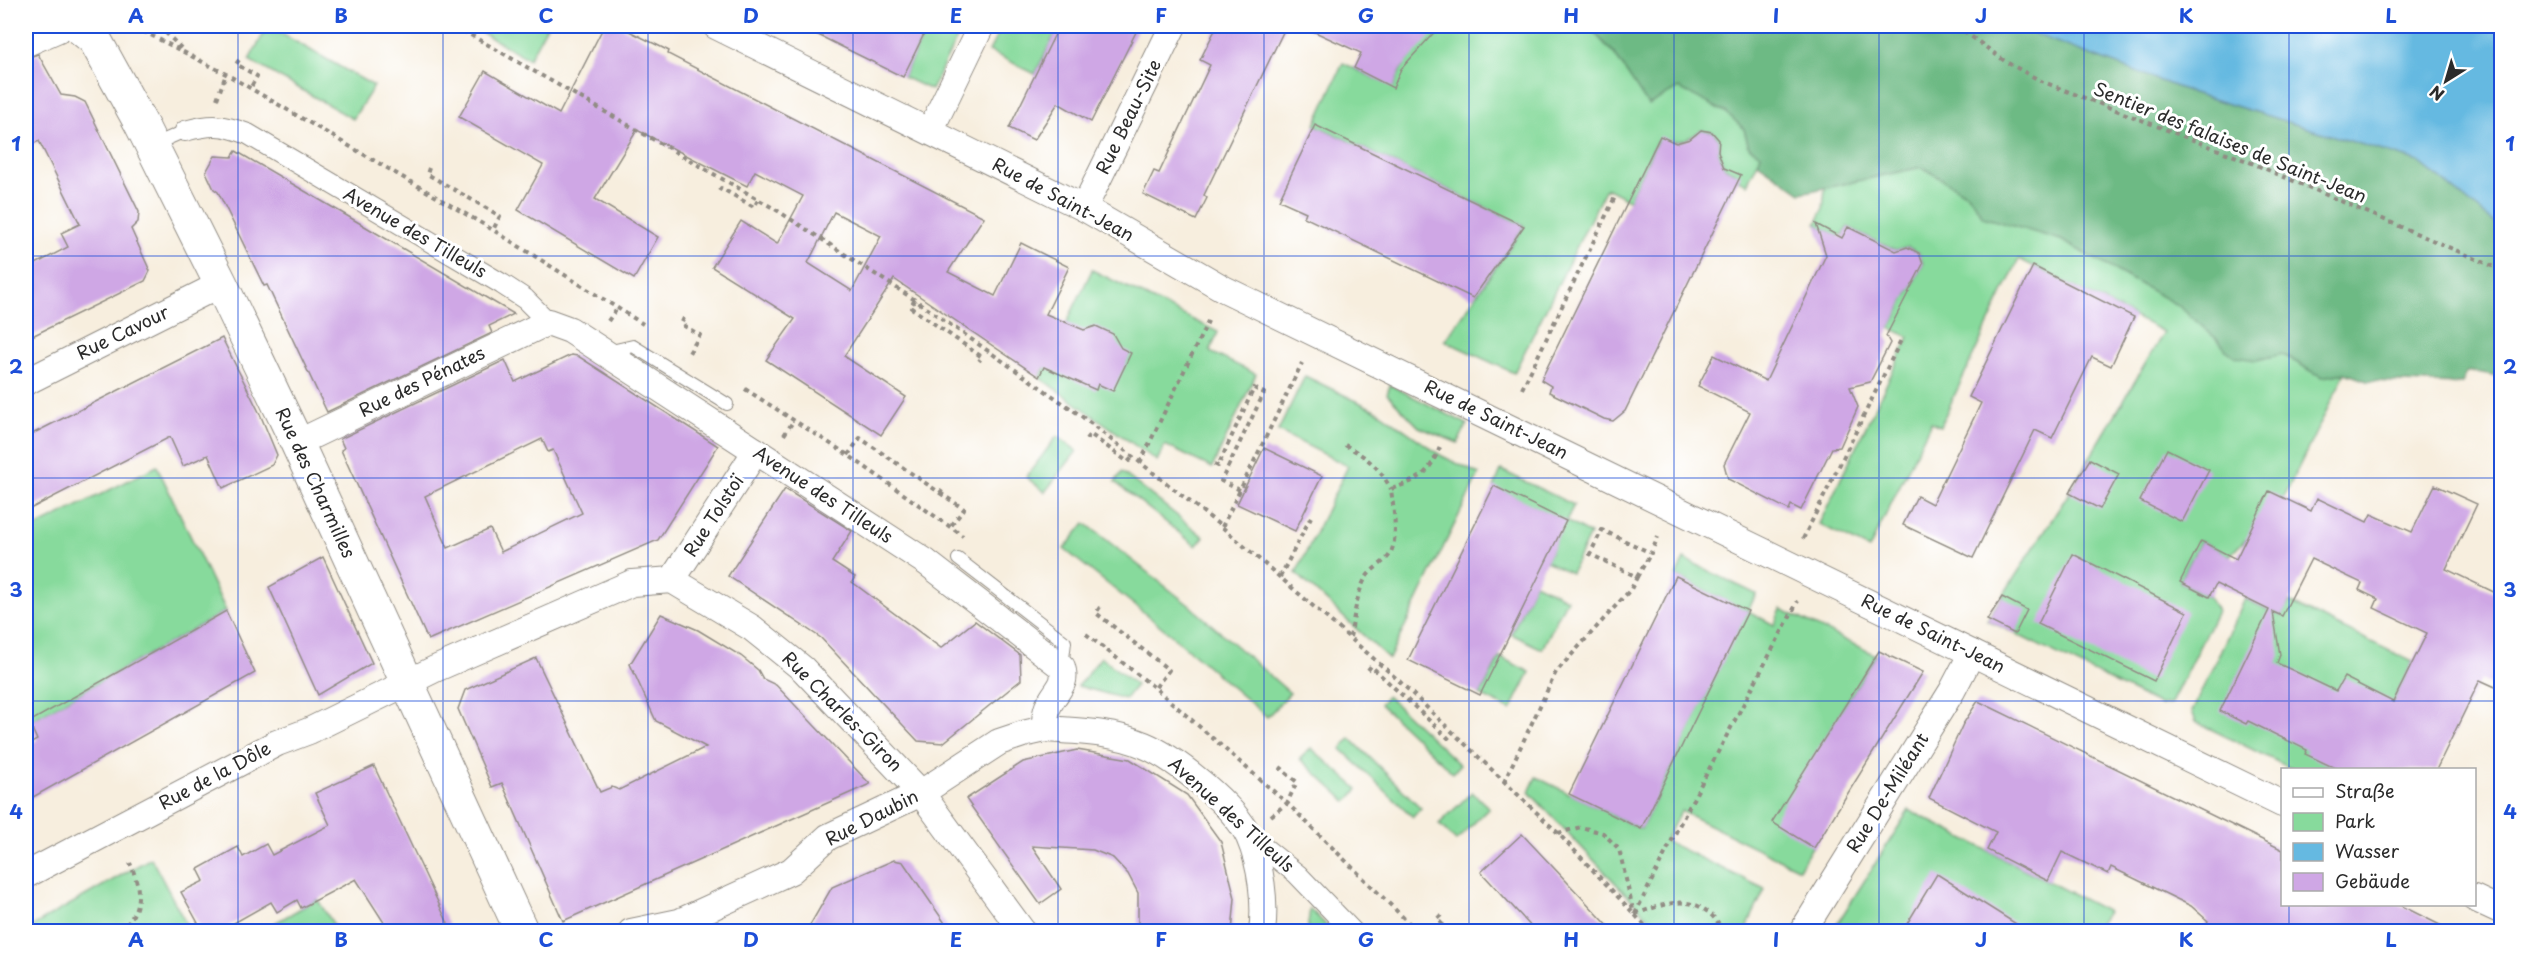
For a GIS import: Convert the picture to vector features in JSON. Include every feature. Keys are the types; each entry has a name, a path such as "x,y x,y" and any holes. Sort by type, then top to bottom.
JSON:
{"main road":[{"name":"Rue des Charmilles","path":"89,30 152,146 221,284 297,443 522,932"}],"street":[{"path":"26,40 58,26"},
{"name":"Rue de Saint-Jean","path":"716,26 1084,208 1224,289 2281,803"},
{"path":"930,130 981,26"},
{"name":"Rue Beau-Site","path":"1084,208 1173,26"},
{"name":"Avenue des Tilleuls","path":"185,131 207,125 227,126 248,134 502,284 525,299 548,322 570,330 606,352 926,562 1062,667"},
{"name":"Rue Cavour","path":"26,381 221,284"},
{"name":"Rue des Pénates","path":"297,443 548,322"},
{"name":"Rue Tolstoï","path":"672,580 756,451"},
{"path":"408,682 632,583 672,580"},
{"name":"Rue Charles-Giron","path":"672,580 752,628 803,669 921,793 1023,932"},
{"name":"Rue De-Miléant","path":"1802,932 1953,691 1972,653"},
{"path":"1045,729 1048,708 1063,685 1065,676 1062,667"},
{"name":"Rue de la Dôle","path":"26,875 277,743 309,731 408,682"},
{"name":"Avenue des Tilleuls","path":"1045,729 1107,734 1144,745 1176,762 1229,809 1258,828 1297,874 1353,932"},
{"name":"Rue Daubin","path":"631,932 679,922 791,871 828,837 921,793 999,742 1045,729"},
{"path":"1258,828 1257,865 1262,892 1262,932"},
{"path":"2476,898 2502,911"},
{"path":"2499,932 2502,926"}],"lane":[{"path":"152,146 185,131"},
{"path":"606,352 633,346 727,404"},
{"path":"958,559 1065,642 1062,667"}],"path":[{"path":"135,27 183,51 159,26"},
{"path":"442,26 453,33 456,26 758,200 915,300 1080,415 1222,527 1396,678 1557,833 1651,932"},
{"name":"Sentier des falaises de Saint-Jean","path":"1957,26 2006,62 2041,81 2247,161 2502,270"},
{"path":"239,60 236,64 257,76 250,89"},
{"path":"429,168 427,174 500,216 493,230"},
{"path":"719,192 721,188 754,207 758,200"},
{"path":"1522,389 1615,197"},
{"path":"915,300 910,307 982,357 979,361"},
{"path":"684,318 681,324 700,335 689,353"},
{"path":"1140,462 1209,319"},
{"path":"1803,540 1902,338"},
{"path":"1222,527 1302,363"},
{"path":"1214,464 1218,466 1254,388 1264,393 1221,481 1240,490"},
{"path":"1086,439 1090,434 1128,462 1133,457"},
{"path":"848,455 860,438 942,491 964,509 951,526"},
{"path":"1346,445 1366,456 1381,470 1391,489 1395,517 1394,541 1389,556 1375,567 1365,580 1350,638"},
{"path":"1391,489 1416,480 1431,468 1441,445"},
{"path":"1280,577 1313,513"},
{"path":"1637,577 1590,554 1602,530 1650,553"},
{"path":"1504,782 1556,672 1632,589 1658,537"},
{"path":"1635,914 1801,596"},
{"path":"1100,607 1096,613 1169,670 1155,688"},
{"path":"1368,670 1371,666 1448,738 1453,734"},
{"path":"1258,828 1287,802 1298,782 1281,769 1285,764"},
{"path":"1557,833 1581,827 1603,833 1619,849 1635,914"},
{"path":"121,932 139,902 137,879 130,863"},
{"path":"1635,914 1676,901 1698,905 1711,915 1721,927 1721,932"},
{"path":"1441,915 1437,919 1450,932"}],"green space":[{"path":"268,26 374,86 353,119 249,60"},
{"path":"470,26 547,26 529,59"},
{"path":"928,26 963,26 931,90 903,77"},
{"path":"1002,26 1059,26 1035,74 989,51"},
{"path":"1436,26 1588,26 1615,55 1648,104 1679,87 1727,113 1744,129 1749,147 1762,154 1747,184 1738,180 1735,172 1724,168 1718,151 1719,140 1712,132 1701,130 1680,141 1657,141 1629,200 1606,188 1514,373 1445,341 1524,226 1315,125 1343,63 1393,87 1401,69"},
{"path":"1588,26 2013,26 2193,93 2419,162 2501,228 2501,378 2467,372 2462,384 2367,381 2345,373 2322,377 2282,354 2256,360 2236,357 2179,306 2061,240 1983,217 1969,195 1922,167 1801,193 1758,163 1761,154 1749,147 1744,129 1727,113 1679,88 1648,105 1614,53"},
{"path":"1922,167 1969,195 1984,217 2061,240 2179,306 2226,350 2256,360 2282,354 2322,377 2345,373 2260,546 2245,540 2229,556 2201,541 2180,582 2209,597 2217,611 2171,703 2160,705 1987,620 2069,493 2164,332 2019,259 1940,426 1931,422 1869,549 1819,524 1909,337 1890,328 1923,264 1919,253 1908,247 1896,251 1848,227 1844,234 1837,236 1816,224 1823,210 1825,188"},
{"path":"1092,270 1218,332 1210,352 1256,374 1212,468 1165,445 1157,461 1040,378"},
{"path":"1305,376 1379,412 1442,456 1479,474 1389,659 1296,573 1348,466 1278,431"},
{"path":"1390,385 1467,424 1458,443 1419,427 1387,394"},
{"path":"1057,436 1077,451 1045,492 1026,477"},
{"path":"157,466 226,611 29,722 26,715 26,532"},
{"path":"1501,470 1574,505 1566,521 1590,534 1571,573 1546,561 1565,521 1494,487"},
{"path":"1122,472 1204,537 1196,546 1115,482"},
{"path":"1085,523 1189,605 1290,693 1267,717 1163,628 1064,549"},
{"path":"1684,559 1756,594 1748,611 1774,625 1781,609 1876,655 1820,747 1812,847 1799,869 1681,811 1665,841 1765,889 1745,931 1661,931 1529,792 1536,777 1641,829 1747,611 1676,576"},
{"path":"1535,583 1567,599 1542,649 1511,634"},
{"path":"2245,599 2282,616 2289,602 2413,662 2360,768 2290,768 2196,722 2192,711"},
{"path":"1101,657 1136,685 1125,699 1078,686"},
{"path":"1500,657 1530,672 1511,710 1480,695"},
{"path":"1387,696 1460,765 1453,773 1380,704"},
{"path":"1350,738 1421,808 1413,817 1341,749"},
{"path":"1311,748 1358,789 1347,802 1300,759"},
{"path":"1472,792 1489,808 1456,841 1439,824"},
{"path":"1909,810 2108,912 2095,931 1832,932"},
{"path":"151,858 190,931 31,931 29,928"},
{"path":"317,899 338,931 259,932"},
{"path":"1310,909 1332,931 1307,931"}],"water":[{"path":"2013,26 2501,26 2501,228 2419,162 2193,93"}],"building":[{"path":"604,26 619,26 669,51 668,54 984,217 948,272 995,296 1021,243 1069,267 1046,314 1084,330 1096,326 1113,334 1121,348 1131,353 1113,391 1098,384 1096,390 1044,367 1039,377 894,279 844,356 906,397 881,435 766,360 795,319 712,267 741,221 777,244 803,196 755,171 747,186 637,130 595,199 658,237 634,279 518,210 543,165 459,117 485,71 559,114","holes":["834,212 881,236 852,291 808,263"]},
{"path":"800,26 928,26 903,77"},
{"path":"1059,26 1139,26 1091,122 1058,103 1034,140 1009,128"},
{"path":"1217,26 1286,26 1204,195 1207,198 1196,220 1143,194 1154,171 1159,173 1210,65 1200,60"},
{"path":"1302,26 1440,26 1401,69 1393,88 1354,68 1361,53"},
{"path":"38,54 61,95 75,97 85,102 139,212 138,222 131,229 150,271 145,281 26,339 26,269 68,247 61,233 80,224 39,141 26,147 26,58"},
{"path":"1315,125 1524,226 1473,298 1304,217 1306,212 1279,200"},
{"path":"1701,130 1712,132 1719,140 1718,151 1724,168 1741,175 1625,411 1613,421 1604,419 1549,392 1551,386 1541,380 1660,136 1676,143 1690,139"},
{"path":"236,151 514,314 489,326 492,333 327,412 267,285 264,286 206,172 215,156 232,157"},
{"path":"1816,224 1842,238 1848,227 1896,251 1907,247 1919,253 1923,264 1886,336 1890,343 1870,382 1850,387 1858,407 1840,447 1832,448 1801,510 1791,505 1789,510 1728,479 1724,464 1750,412 1698,386 1714,355 1766,381 1826,255"},
{"path":"2033,266 2134,317 2111,366 2092,357 2052,438 2035,430 1973,558 1903,525 1917,496 1932,504 1981,403 1969,397"},
{"path":"222,338 260,414 277,455 272,465 223,488 208,455 183,466 170,437 26,511 26,437"},
{"path":"571,355 578,356 718,446 658,540 428,640 341,450 344,448 340,439 505,360 515,382","holes":["542,439 548,452 553,450 582,513 501,552 490,529 448,548 425,496"]},
{"path":"1264,448 1322,476 1295,531 1237,504"},
{"path":"2167,449 2209,470 2182,522 2140,501"},
{"path":"2090,459 2119,474 2100,509 2069,493"},
{"path":"2435,485 2477,504 2446,569 2502,596 2502,690 2480,680 2437,768 2335,768 2305,754 2307,750 2248,721 2246,724 2220,711 2269,610 2216,584 2209,597 2180,582 2201,541 2236,559 2269,491 2311,511 2317,498 2367,522 2371,514 2412,532","holes":["2311,559 2362,583 2359,590 2378,599 2374,608 2427,633 2393,702 2344,677 2336,691 2277,663 2280,655 2273,612 2282,616"]},
{"path":"1494,486 1566,521 1480,695 1408,660"},
{"path":"785,489 852,531 832,562 855,577 852,582 941,648 975,621 1020,655 1021,680 943,743 918,741 821,638 728,576"},
{"path":"2073,554 2187,612 2154,681 2038,624"},
{"path":"323,557 372,663 318,695 269,587"},
{"path":"1676,576 1748,611 1641,829 1569,794"},
{"path":"2002,597 2027,610 2015,634 1987,620"},
{"path":"226,611 255,673 26,801 26,746 37,740 29,722"},
{"path":"661,614 698,630 741,656 758,670 763,679 776,685 870,784 563,921 502,783 492,787 458,709 465,690 536,658 600,792 612,787 619,790 706,747 656,721 630,664"},
{"path":"1879,651 1923,672 1814,848 1772,822"},
{"path":"1978,701 2281,849 2281,906 2402,906 2454,932 2203,932 2208,921 2191,906 2111,867 2108,874 2062,852 2048,881 1987,850 1996,832 1929,798 1963,724"},
{"path":"1077,750 1130,759 1187,795 1221,842 1235,898 1232,932 1138,932 1138,893 1128,874 1113,858 1093,850 1032,846 1061,889 1040,904 966,799 1023,762"},
{"path":"374,766 452,932 390,932 356,879 301,908 297,900 277,912 271,902 218,932 203,932 181,892 204,881 198,869 238,847 243,857 266,844 272,855 330,825 315,793"},
{"path":"1522,834 1614,932 1536,932 1481,872"},
{"path":"894,860 903,862 951,932 806,932 832,887"},
{"path":"1937,874 1978,900 2029,932 1902,932"}]}
